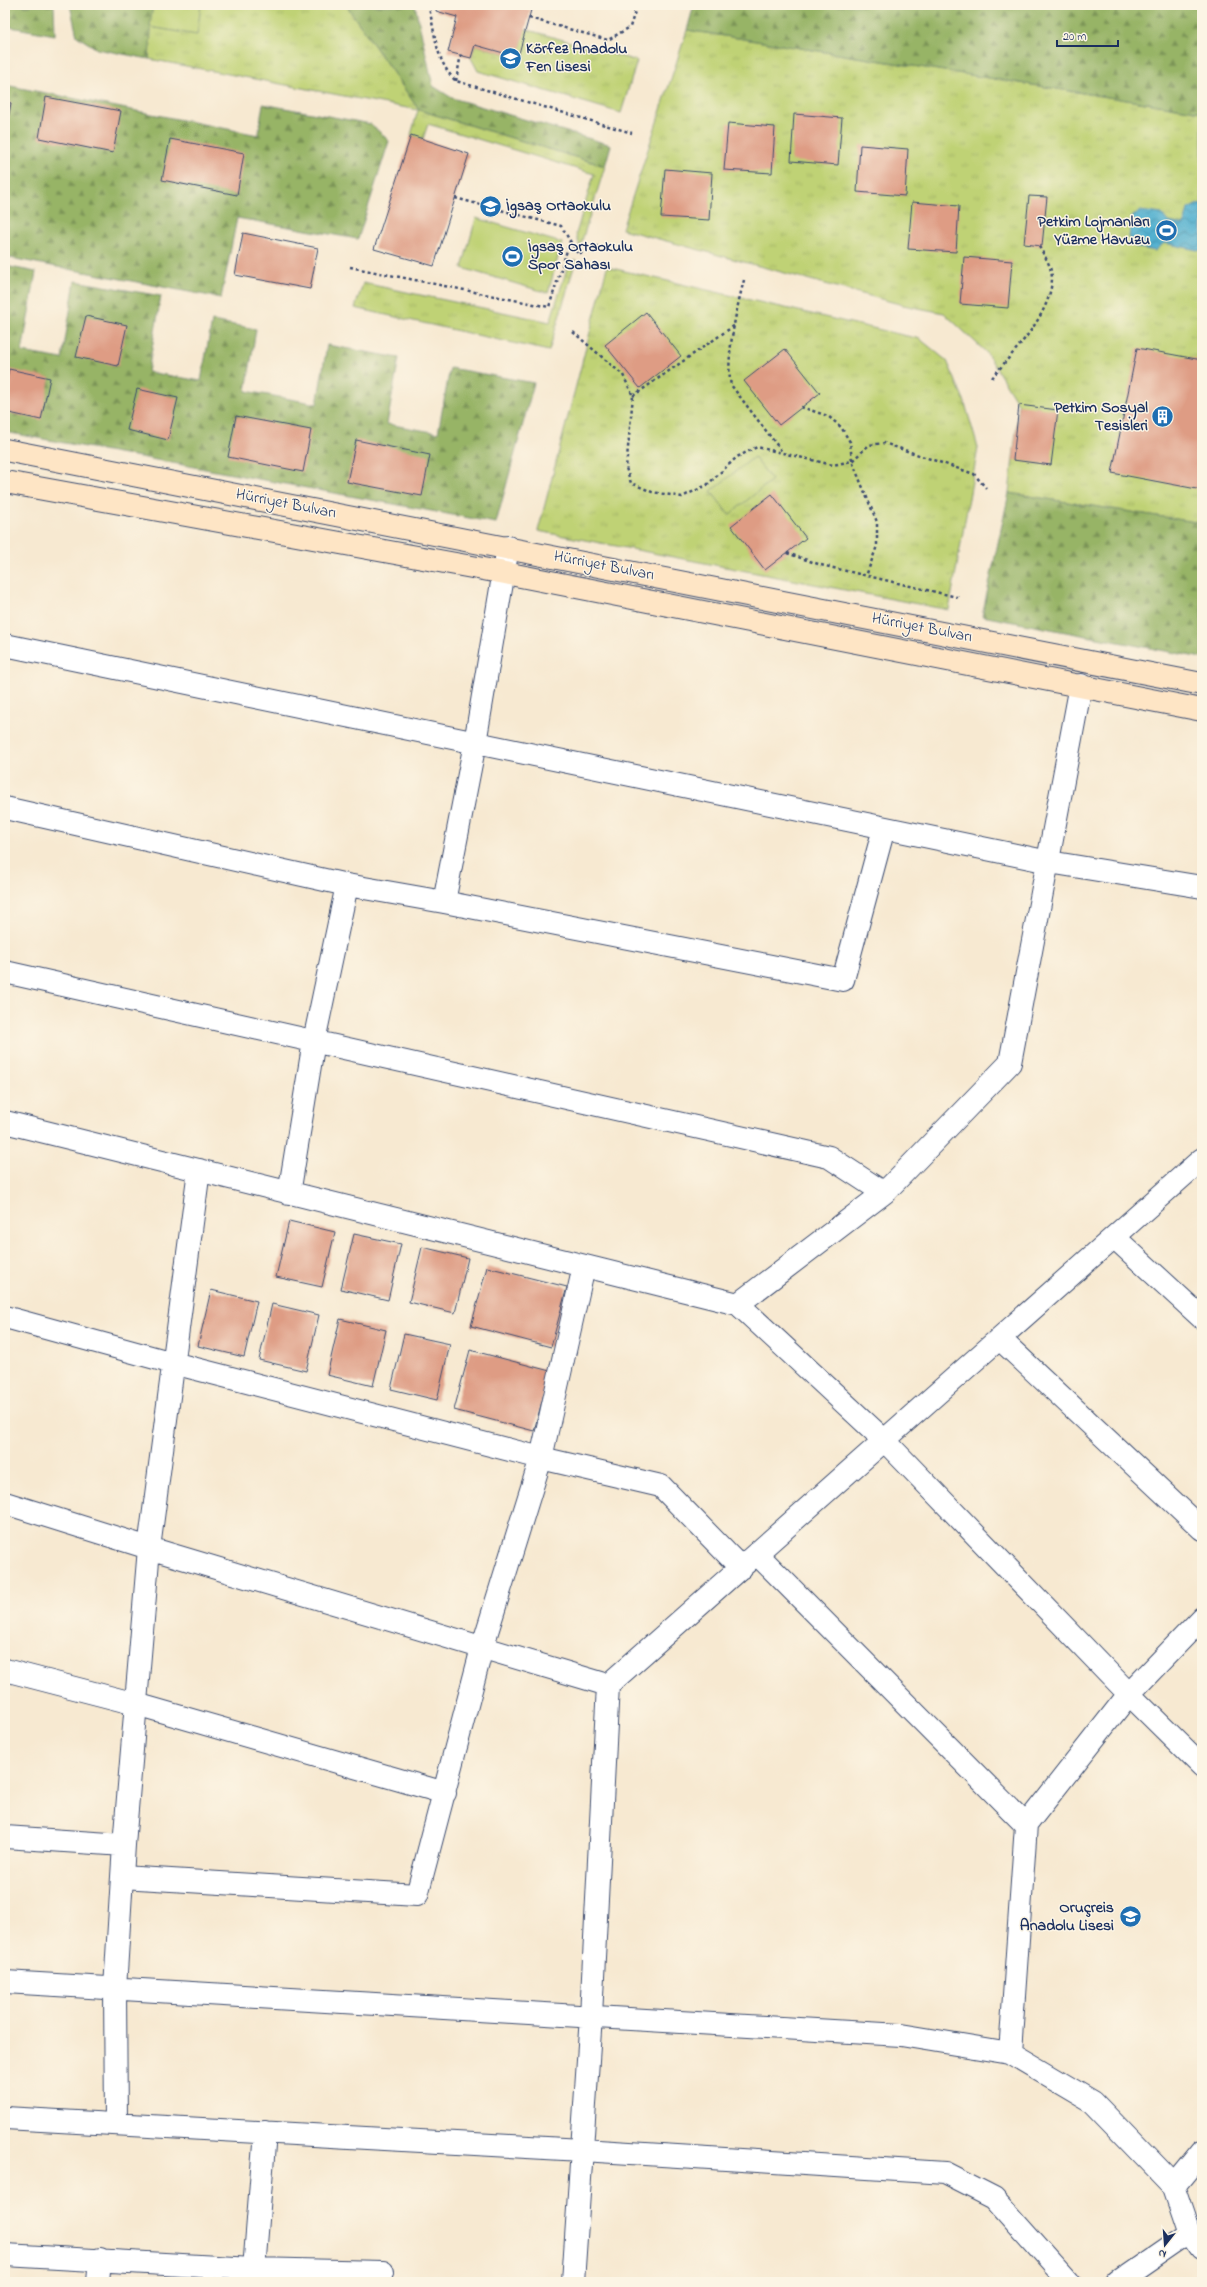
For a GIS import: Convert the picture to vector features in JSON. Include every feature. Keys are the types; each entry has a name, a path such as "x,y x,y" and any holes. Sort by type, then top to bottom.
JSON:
{"main road":[{"name":"Hürriyet Bulvarı","path":"5,450 508,547 1202,684"},
{"name":"Hürriyet Bulvarı","path":"5,482 505,573 1202,710"}],"street":[{"path":"444,902 475,743 505,573 508,547"},
{"path":"5,645 1049,862 1202,887"},
{"path":"738,1304 884,1193 1010,1063 1049,862 1081,685"},
{"path":"5,808 347,885 444,902 843,980 884,828"},
{"path":"290,1194 314,1042 347,885"},
{"path":"5,972 829,1157 884,1193"},
{"path":"5,1122 738,1304 885,1441 1129,1694 1202,1766"},
{"path":"572,2282 591,2016 608,1685 1202,1159"},
{"path":"116,2123 115,1988 124,1845 149,1548 199,1170"},
{"path":"1114,1237 1202,1318"},
{"path":"122,1877 417,1895 482,1648 541,1458 584,1266"},
{"path":"5,1317 173,1363 541,1458 661,1486 749,1561 1026,1825"},
{"path":"1000,1339 1202,1528"},
{"path":"5,1503 149,1548 608,1685"},
{"path":"1010,2053 1026,1825 1129,1694 1202,1618"},
{"path":"5,1670 136,1704 445,1793"},
{"path":"5,1838 124,1845"},
{"path":"5,1982 901,2035 1010,2053 1093,2102 1174,2186 1196,2242 1119,2282"},
{"path":"5,2118 582,2150 945,2173 994,2198 1069,2282"},
{"path":"253,2276 265,2132"},
{"path":"1174,2186 1202,2152"},
{"path":"5,2254 100,2259 253,2276 383,2272"},
{"path":"98,2282 100,2259"}],"path":[{"path":"428,5 437,52 445,71 456,81 632,133"},
{"path":"529,18 608,40 630,28 637,5"},
{"path":"653,5 669,9 670,5"},
{"path":"456,81 461,54"},
{"path":"455,198 561,226 578,254 598,246"},
{"path":"350,267 549,307 570,241"},
{"path":"992,378 1038,320 1048,294 1052,278 1048,262 1038,245"},
{"path":"744,280 729,375 731,385 784,453"},
{"path":"633,396 736,325"},
{"path":"573,332 623,375 633,396 626,468 631,483 652,492 682,497 707,485 737,457 757,447 833,465 852,462 869,445 884,443 974,474 986,488"},
{"path":"663,370 666,374"},
{"path":"801,408 828,416 842,427 850,442 852,462 877,522 877,546 866,576"},
{"path":"787,553 821,565 962,598"}],"green space":[{"path":"5,5 54,5 55,35 5,26"},
{"path":"70,5 153,5 149,59 97,49 77,36"},
{"path":"153,5 201,5 197,35 150,27"},
{"path":"201,5 346,5 419,110 605,166 580,247 576,234 594,174 428,124 423,139 411,135 418,110 149,59 150,27 196,34"},
{"path":"346,5 415,5 433,86 452,98 611,145 605,166 419,110"},
{"path":"694,5 1202,5 1202,112 687,30"},
{"path":"525,29 637,61 621,113 478,71 471,58 475,45 518,57"},
{"path":"687,30 1202,112 1202,523 1009,493 1019,405 986,352 944,313 903,305 622,229"},
{"path":"5,85 258,135 263,104 371,124 389,141 358,239 237,218 221,298 5,257"},
{"name":"İgsaş Ortaokulu Spor Sahası","path":"476,218 562,243 548,293 462,268"},
{"path":"576,260 549,351 355,308 363,283 550,322 568,265"},
{"path":"5,266 36,272 22,352 62,359 75,281 161,296 148,372 201,381 212,321 256,329 246,391 317,404 327,345 399,358 387,424 438,433 450,368 534,383 496,523 5,432"},
{"path":"607,267 920,339 947,361 964,400 978,448 949,610 538,531"},
{"path":"754,457 772,480 729,515 711,491"},
{"path":"1009,493 1202,523 1202,658 982,616"}],"water":[{"name":"Petkim Lojmanları Yüzme Havuzu","path":"1198,204 1202,205 1202,251 1164,243 1155,251 1135,247 1129,237 1132,217 1140,211 1162,214 1168,222 1184,225 1188,209"}],"building":[{"path":"437,5 513,5 531,10 518,57 475,45 471,58 448,52 457,17 436,11"},
{"path":"46,97 121,111 113,153 39,138"},
{"path":"5,101 11,103 6,130 5,130"},
{"path":"794,114 842,118 838,165 791,161"},
{"path":"728,123 775,127 772,173 724,170"},
{"name":"İgsaş Ortaokulu","path":"411,135 469,154 434,266 374,249"},
{"path":"170,139 244,153 237,195 162,180"},
{"path":"860,145 908,149 905,196 857,192"},
{"path":"665,169 712,173 709,220 661,217"},
{"path":"1029,196 1047,197 1042,246 1024,244"},
{"path":"912,202 959,206 956,252 908,249"},
{"path":"243,233 318,248 310,289 235,275"},
{"path":"964,257 1012,261 1008,308 960,304"},
{"path":"646,312 681,356 640,388 605,345"},
{"path":"86,316 127,325 118,366 76,357"},
{"name":"Petkim Sosyal Tesisleri","path":"1137,348 1202,360 1202,490 1112,473"},
{"path":"785,349 820,393 779,425 744,381"},
{"path":"9,369 50,378 41,420 5,412 5,386"},
{"path":"137,389 178,398 168,440 127,430"},
{"path":"1019,405 1058,410 1051,465 1013,460"},
{"path":"236,416 311,430 303,472 228,457"},
{"path":"356,440 430,455 422,496 347,482"},
{"path":"772,494 806,538 765,570 731,526"},
{"path":"289,1221 335,1232 322,1287 276,1277"},
{"path":"354,1234 401,1244 388,1300 341,1289"},
{"path":"422,1247 468,1258 455,1313 409,1302"},
{"path":"487,1267 567,1287 551,1347 471,1326"},
{"path":"211,1290 257,1301 244,1357 198,1346"},
{"path":"272,1304 319,1315 306,1371 259,1360"},
{"path":"340,1319 386,1330 373,1386 327,1375"},
{"path":"404,1334 450,1344 437,1400 391,1389"},
{"path":"470,1350 550,1371 534,1431 454,1410"}],"place":[{"name":"Körfez Anadolu Fen Lisesi","path":"510,58"},
{"name":"İgsaş Ortaokulu","path":"490,206"},
{"name":"Petkim Lojmanları Yüzme Havuzu","path":"1166,231"},
{"name":"İgsaş Ortaokulu Spor Sahası","path":"512,256"},
{"name":"Petkim Sosyal Tesisleri","path":"1163,417"},
{"name":"Oruçreis Anadolu Lisesi","path":"1130,1917"}]}
